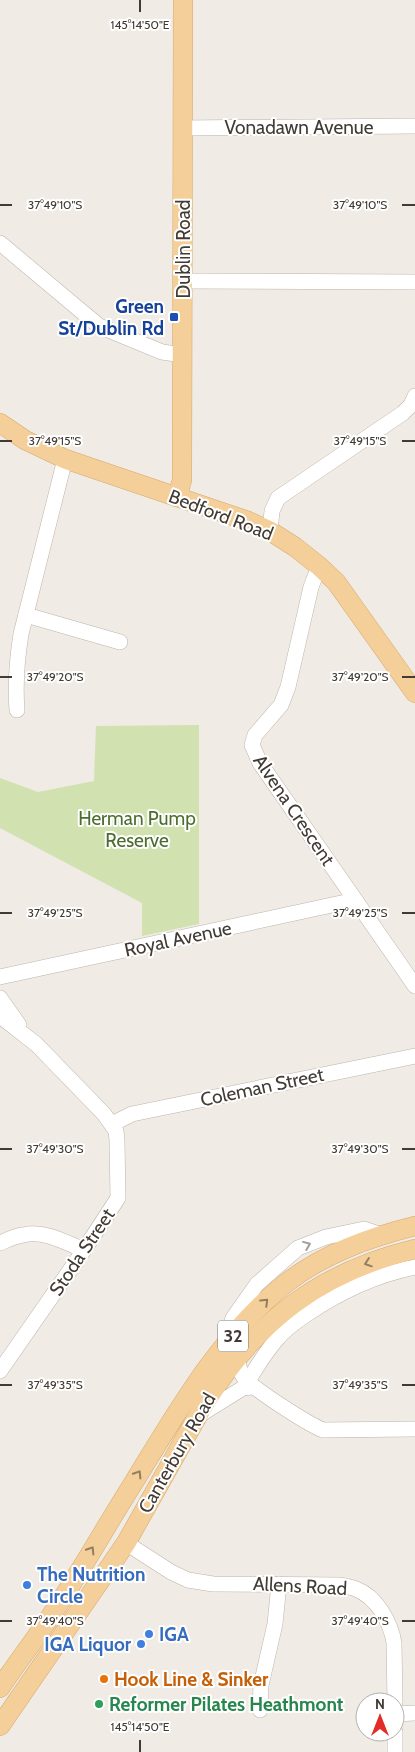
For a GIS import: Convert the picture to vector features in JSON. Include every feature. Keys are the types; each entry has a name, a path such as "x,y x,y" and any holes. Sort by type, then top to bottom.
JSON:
{"main road":[{"name":"Dublin Road","path":"177,497 182,480 183,0"},
{"name":"Bedford Road","path":"0,423 25,440 65,459 248,521 270,531 320,566 336,582 415,693"},
{"name":"Canterbury Road","path":"1,1686 51,1616 174,1418 231,1352 261,1305 292,1279 355,1244 415,1226"},
{"name":"Canterbury Road","path":"0,1726 126,1543 195,1418 219,1381 231,1352 301,1298 324,1283 370,1262 415,1250"},
{"path":"104,1530 126,1543"},
{"path":"1,1686 19,1696"}],"street":[{"name":"Vonadawn Avenue","path":"182,128 415,126"},
{"path":"0,243 99,326 162,352 183,355"},
{"path":"183,281 415,282"},
{"path":"270,531 272,511 278,498 403,412 411,405 415,396"},
{"path":"17,710 17,655 65,459"},
{"name":"Alvena Crescent","path":"320,566 311,587 288,687 281,705 255,735 252,745 260,763 415,986"},
{"path":"26,615 120,642"},
{"name":"Royal Avenue","path":"0,977 356,900"},
{"name":"Stoda Street","path":"0,998 26,1035"},
{"name":"Stoda Street","path":"0,1016 26,1035 104,1114 112,1124 118,1140 118,1198 0,1371"},
{"name":"Coleman Street","path":"112,1124 124,1117 141,1112 415,1056"},
{"path":"0,1243 23,1234 39,1234 56,1238 84,1250"},
{"path":"195,1418 249,1386 265,1354 277,1339 287,1328 311,1311 371,1279 415,1267"},
{"path":"231,1352 249,1386 311,1425 323,1430 415,1429"},
{"name":"Allens Road","path":"126,1543 170,1572 188,1580 213,1584 340,1585 358,1590 375,1603 386,1616 393,1634 394,1692"},
{"path":"260,1710 261,1686 275,1624 278,1584"}],"green space":[{"name":"Herman Pump Reserve","path":"199,725 199,924 142,936 142,903 0,828 0,778 38,792 94,781 96,726"}],"place":[{"name":"Green St/Dublin Rd","path":"174,317"},
{"name":"The Nutrition Circle","path":"27,1585"},
{"name":"IGA","path":"149,1634"},
{"name":"IGA Liquor","path":"141,1644"},
{"name":"Hook Line & Sinker","path":"104,1679"},
{"name":"Reformer Pilates Heathmont","path":"99,1704"}]}
